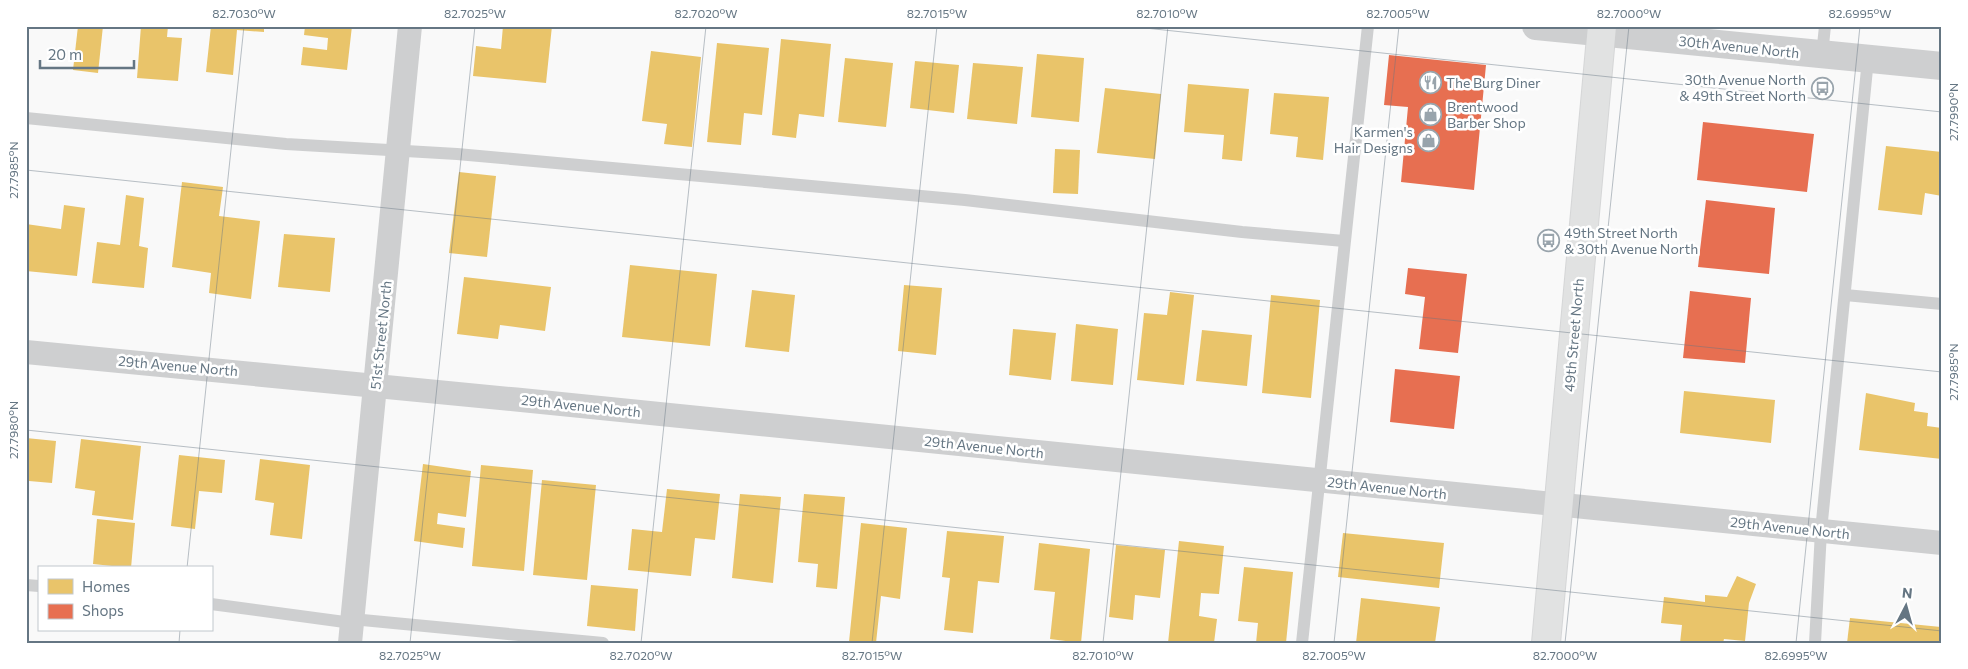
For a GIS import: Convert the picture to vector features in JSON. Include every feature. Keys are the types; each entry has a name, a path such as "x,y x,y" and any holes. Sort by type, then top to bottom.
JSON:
{"main road":[{"name":"49th Street North","path":"1546,643 1601,30"}],"street":[{"name":"51st Street North","path":"352,628 410,26"},
{"name":"30th Avenue North","path":"1536,26 1601,30 1822,55 1942,66"},
{"name":"29th Avenue North","path":"26,352 376,385 1559,506 1942,543"}],"lane":[{"path":"1302,643 1368,26"},
{"path":"1822,55 1825,26"},
{"path":"1816,643 1821,532 1868,59"},
{"path":"26,118 286,144 399,150 955,200 1242,232 1344,241"},
{"path":"1845,294 1942,304"},
{"path":"212,604 352,628 603,643"}],"building: Homes":[{"path":"78,26 103,26 98,73 73,70"},
{"path":"141,26 168,26 167,37 182,38 178,81 137,78"},
{"path":"211,26 264,26 264,32 237,30 233,75 206,72"},
{"path":"305,26 352,26 347,70 301,65 303,47 327,50 328,38 304,35"},
{"path":"503,26 552,26 546,83 473,76 476,46 501,49"},
{"path":"781,39 831,44 824,117 799,114 796,138 772,135"},
{"path":"717,43 769,48 762,115 744,113 741,145 707,142"},
{"path":"651,51 701,57 692,147 664,144 667,124 642,121"},
{"path":"1037,54 1084,58 1079,122 1031,117"},
{"path":"845,58 893,63 886,127 838,122"},
{"path":"915,61 959,65 954,113 910,108"},
{"path":"973,63 1023,67 1017,124 967,119"},
{"path":"1188,84 1249,89 1242,161 1222,159 1224,135 1184,132"},
{"path":"1105,88 1161,94 1155,159 1097,153"},
{"path":"1274,93 1329,97 1323,160 1296,157 1298,137 1270,134"},
{"path":"1886,146 1942,152 1942,196 1925,193 1922,215 1878,210"},
{"path":"1055,149 1080,150 1078,194 1053,193"},
{"path":"459,172 496,176 487,257 449,253"},
{"path":"182,182 223,187 219,216 260,221 251,299 209,293 211,273 172,267"},
{"path":"126,195 144,198 139,246 148,248 144,288 92,283 97,242 120,245"},
{"path":"64,205 85,208 77,276 26,271 26,224 61,229"},
{"path":"284,234 335,238 330,292 278,287"},
{"path":"630,265 717,274 710,346 622,337"},
{"path":"464,277 551,287 545,331 500,325 498,339 457,334"},
{"path":"904,285 942,288 936,355 898,351"},
{"path":"752,290 795,295 789,352 745,347"},
{"path":"1170,292 1194,295 1184,385 1137,380 1144,313 1167,315"},
{"path":"1271,295 1320,300 1311,398 1262,393"},
{"path":"1076,324 1118,329 1113,385 1071,381"},
{"path":"1013,329 1056,333 1051,380 1009,375"},
{"path":"1202,330 1252,335 1247,386 1196,381"},
{"path":"1684,391 1775,400 1771,443 1680,433"},
{"path":"1866,393 1915,403 1914,411 1928,413 1927,426 1942,428 1942,459 1859,450"},
{"path":"26,438 56,441 52,483 29,481 28,493"},
{"path":"81,439 141,446 133,520 92,515 95,491 75,488"},
{"path":"179,455 225,460 222,493 199,491 195,529 171,526"},
{"path":"260,459 310,465 302,539 270,535 274,503 255,500"},
{"path":"423,464 471,471 466,517 438,513 437,524 465,528 463,548 414,541"},
{"path":"481,465 533,470 524,571 472,566"},
{"path":"542,480 596,485 587,580 533,575"},
{"path":"667,489 720,494 715,540 695,538 691,576 628,570 632,529 662,532"},
{"path":"740,494 781,497 773,583 732,578"},
{"path":"804,494 845,497 837,589 816,587 818,564 798,562"},
{"path":"97,519 135,523 131,566 93,564"},
{"path":"861,523 907,528 900,599 881,596 876,643 849,642"},
{"path":"947,531 1004,536 999,583 978,581 973,633 944,630 950,578 942,577"},
{"path":"1343,533 1444,543 1439,588 1338,577"},
{"path":"1179,541 1224,546 1219,594 1201,593 1199,616 1217,619 1214,643 1168,643"},
{"path":"1039,543 1090,549 1081,643 1050,639 1055,592 1034,590"},
{"path":"1116,545 1165,550 1160,598 1135,595 1133,620 1109,617"},
{"path":"1244,567 1293,572 1286,643 1256,643 1258,623 1238,621"},
{"path":"1737,576 1756,584 1749,603 1745,641 1724,639 1723,643 1680,643 1682,625 1661,623 1664,597 1705,602 1705,595 1727,597"},
{"path":"591,585 638,589 635,631 587,626"},
{"path":"1361,598 1440,607 1435,643 1356,643"},
{"path":"1850,618 1941,627 1940,643 1847,643"}],"building: Shops":[{"path":"1389,55 1486,65 1474,190 1401,182 1408,107 1384,105"},
{"path":"1703,122 1814,134 1807,192 1697,180"},
{"path":"1706,200 1775,208 1769,274 1698,267"},
{"path":"1408,268 1467,274 1458,353 1419,349 1425,297 1405,294"},
{"path":"1690,291 1751,298 1745,363 1683,358"},
{"path":"1395,369 1460,376 1454,429 1390,422"}],"place":[{"name":"The Burg Diner","path":"1430,83"},
{"name":"30th Avenue North & 49th Street North","path":"1822,88"},
{"name":"Brentwood Barber Shop","path":"1431,115"},
{"name":"Karmen's Hair Designs","path":"1429,140"},
{"name":"49th Street North & 30th Avenue North","path":"1548,241"}]}
